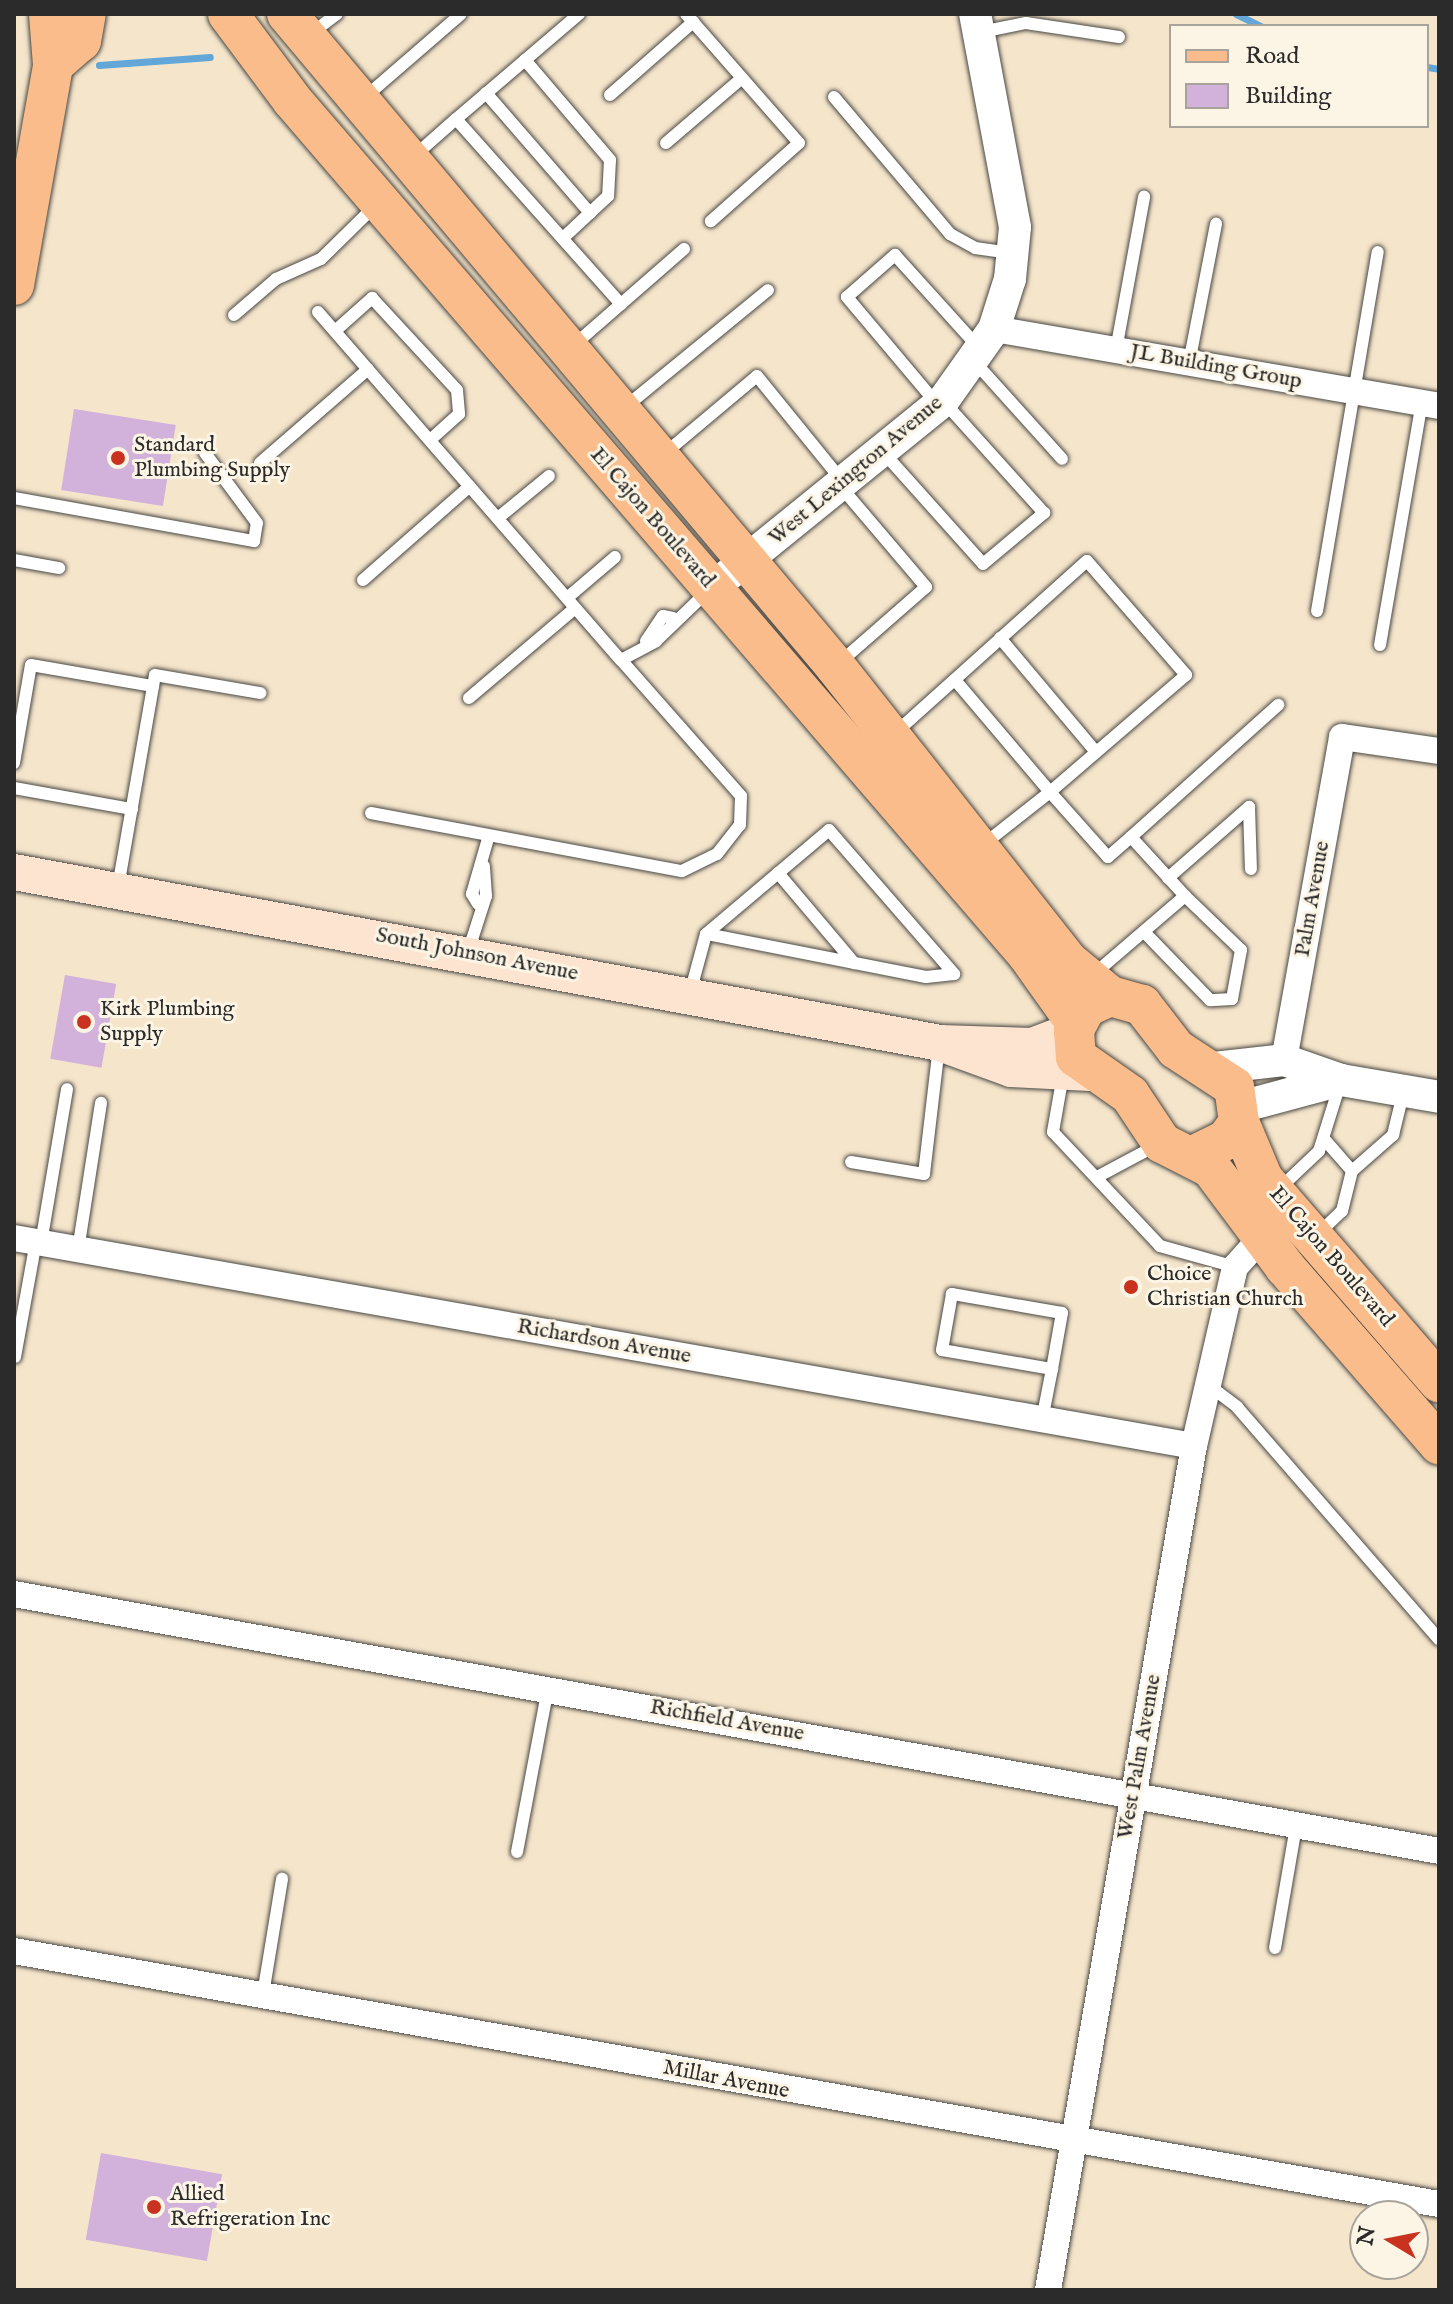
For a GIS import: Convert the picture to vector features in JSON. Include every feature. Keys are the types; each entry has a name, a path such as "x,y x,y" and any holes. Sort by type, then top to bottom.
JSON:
{"main road":[{"path":"14,285 20,207 53,65 49,14"},
{"path":"53,65 81,41 86,14"},
{"name":"El Cajon Boulevard","path":"228,14 379,202 1027,954 1075,1026 1077,1072 1130,1095 1262,1237 1439,1444"},
{"name":"El Cajon Boulevard","path":"295,26 357,105 661,456 835,666 979,848 1099,988"},
{"name":"South Johnson Avenue","path":"14,872 468,952 689,998 940,1043 1032,1046 1075,1026"},
{"path":"1075,1026 1099,988 1142,1005 1176,1049 1214,1068"},
{"name":"South Johnson Avenue","path":"940,1043 994,1065 1077,1072"},
{"name":"El Cajon Boulevard","path":"1214,1068 1234,1087 1239,1115 1274,1193 1439,1382"},
{"path":"1178,1149 1226,1140 1239,1115"}],"street":[{"name":"West Lexington Avenue","path":"712,588 940,403 982,345 1014,253 1013,200 976,24"},
{"name":"JL Building Group","path":"982,345 1116,350 1430,404"},
{"name":"Palm Avenue","path":"1284,1060 1342,737 1439,751"},
{"path":"1214,1068 1284,1060 1341,1080 1426,1098"},
{"path":"1239,1115 1341,1080"},
{"name":"West Palm Avenue","path":"1048,2290 1194,1446 1235,1267 1262,1237"},
{"name":"Richardson Avenue","path":"30,1241 1194,1446"},
{"name":"Richfield Avenue","path":"14,1594 1439,1851"},
{"name":"Millar Avenue","path":"14,1951 1439,2204"}],"lane":[{"path":"295,26 337,14"},
{"path":"357,105 461,14"},
{"path":"407,163 579,14"},
{"path":"610,95 690,18 799,143 711,221"},
{"path":"976,24 1026,23 1119,37"},
{"path":"525,60 610,160 608,196 563,238"},
{"path":"666,143 742,78"},
{"path":"486,93 590,213"},
{"path":"834,97 950,234 975,248 1014,253"},
{"path":"456,119 621,304"},
{"path":"1116,350 1144,197"},
{"path":"234,315 276,279 321,259 379,202"},
{"path":"1189,363 1216,224"},
{"path":"569,349 684,249"},
{"path":"1317,611 1378,252"},
{"path":"881,449 983,564 1044,513 940,403 847,297 895,255 982,345 1062,459"},
{"path":"621,410 768,290"},
{"path":"335,331 372,298 457,390 459,414 430,440"},
{"path":"318,312 741,796 740,825 717,854 682,871 371,813"},
{"path":"260,463 368,369"},
{"path":"661,456 757,376 926,587 835,666"},
{"path":"1380,645 1430,404"},
{"path":"14,498 254,541 257,523 205,453"},
{"path":"498,518 549,476"},
{"path":"363,580 470,486"},
{"path":"469,698 571,603 615,557"},
{"path":"14,560 59,568"},
{"path":"891,737 1087,561 1186,675 1050,792 979,848"},
{"path":"621,660 646,641 663,616 673,618 712,588"},
{"path":"1000,638 1096,752"},
{"path":"14,763 31,665 153,686"},
{"path":"117,890 155,675 260,693"},
{"path":"955,680 1108,857 1278,705"},
{"path":"14,788 132,809"},
{"path":"1168,878 1249,807 1251,869"},
{"path":"689,998 706,934 829,830 954,974 926,977 706,934"},
{"path":"468,952 478,904 472,894 484,866 489,835"},
{"path":"1131,837 1185,896 1241,950 1232,999 1210,1000 1144,932"},
{"path":"778,873 854,963"},
{"path":"1099,988 1144,932 1185,896"},
{"path":"851,1162 924,1174 940,1043"},
{"path":"1077,1072 1053,1132 1160,1246 1235,1267"},
{"path":"1274,1193 1325,1140 1341,1080"},
{"path":"15,1357 30,1241 67,1089"},
{"path":"1313,1238 1342,1211 1352,1171 1393,1135 1426,1098"},
{"path":"78,1250 101,1103"},
{"path":"1325,1140 1352,1171"},
{"path":"1097,1177 1178,1149"},
{"path":"1042,1420 1052,1369 1062,1313 952,1294 942,1350 1052,1369"},
{"path":"1207,1384 1237,1407 1439,1639"},
{"path":"517,1852 548,1688"},
{"path":"1275,1948 1296,1826"},
{"path":"263,1994 282,1879"}],"building":[{"name":"Standard Plumbing Supply","path":"74,409 176,425 163,506 61,490"},
{"name":"Kirk Plumbing Supply","path":"65,975 116,984 101,1068 50,1059"},
{"name":"Allied Refrigeration Inc","path":"101,2153 222,2174 207,2261 86,2240"}],"waterway":[{"path":"1236,14 1257,24"},
{"path":"99,65 210,57"},
{"path":"1429,67 1439,69"}],"place":[{"name":"Standard Plumbing Supply","path":"118,458"},
{"name":"Kirk Plumbing Supply","path":"84,1022"},
{"name":"Choice Christian Church","path":"1131,1287"},
{"name":"Allied Refrigeration Inc","path":"154,2207"}]}
